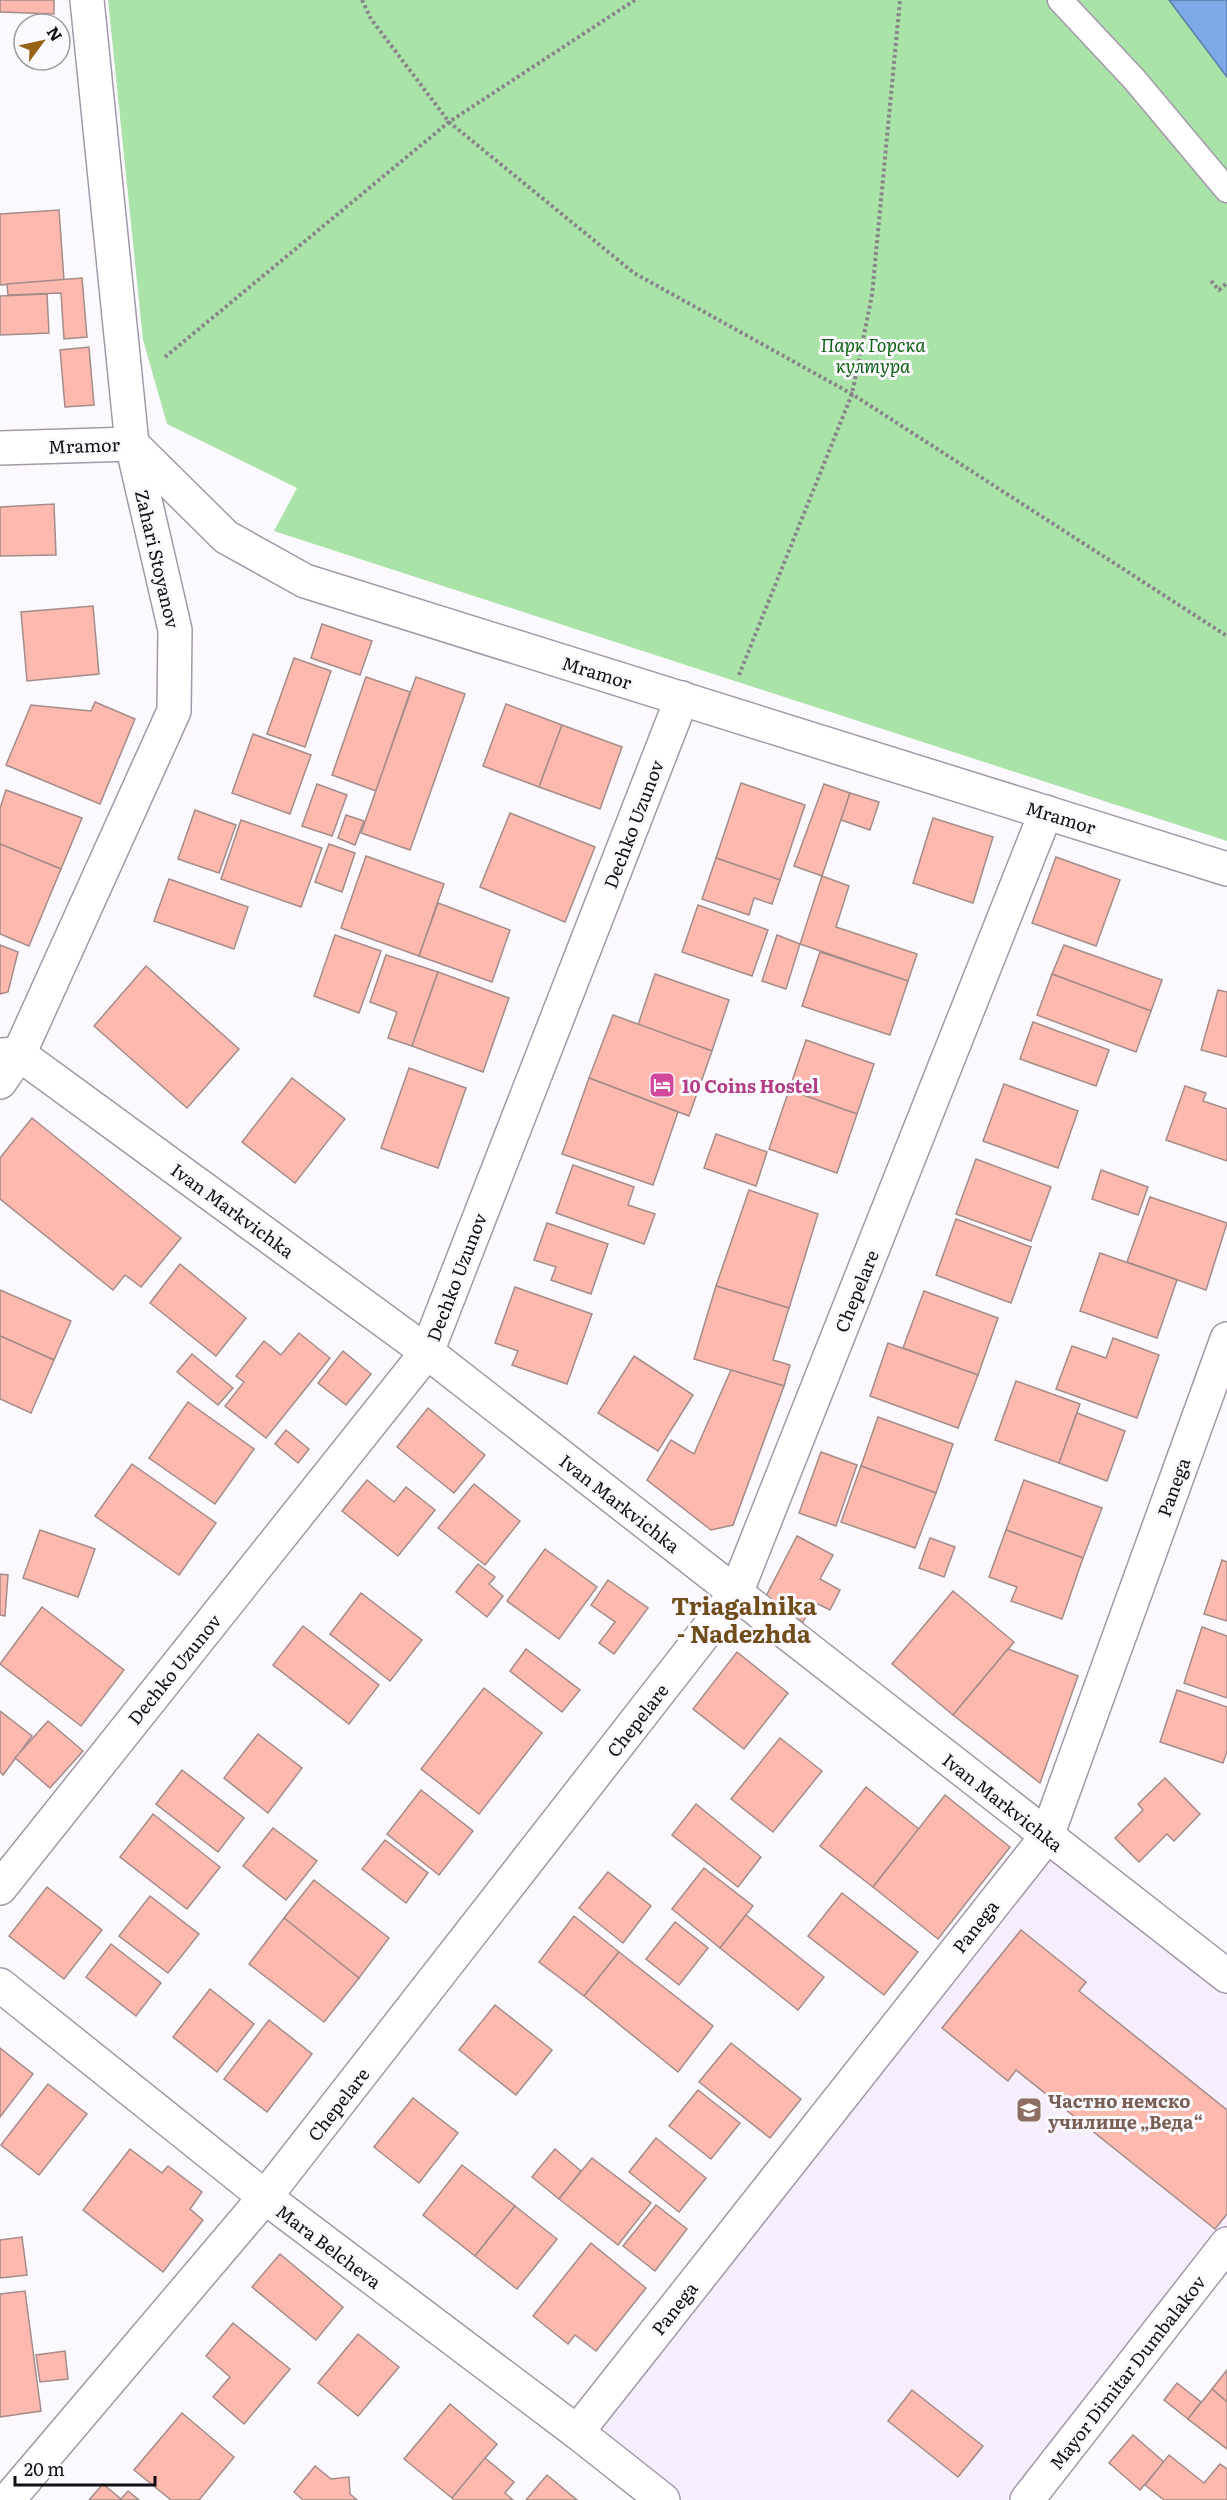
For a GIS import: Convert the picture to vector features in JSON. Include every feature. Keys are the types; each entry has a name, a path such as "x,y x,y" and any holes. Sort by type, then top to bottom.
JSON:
{"street":[{"name":"Zahari Stoyanov","path":"0,1082 10,1055 174,711 175,630 132,444 87,0"},
{"name":"Mramor","path":"0,448 132,444 225,537 305,581 1227,869"},
{"name":"Dechko Uzunov","path":"0,1888 427,1352 682,699"},
{"name":"Chepelare","path":"8,2500 265,2198 736,1593 1046,812"},
{"name":"Ivan Markvichka","path":"10,1055 427,1352 1227,1976"},
{"name":"Panega","path":"577,2432 1047,1836 1227,1339"},
{"name":"Mara Belcheva","path":"0,1985 265,2198 577,2432 663,2500"},
{"name":"Mayor Dimitar Dumbalakov","path":"1027,2500 1227,2244"}],"lane":[{"path":"1060,0 1134,79 1227,190"}],"path":[{"path":"362,0 371,19 449,122 634,273 852,394 1227,636"},
{"path":"128,388 449,122 634,0"},
{"path":"725,712 852,394 872,295 900,0"},
{"path":"1211,281 1219,290 1227,283"}],"shaded area":[{"name":"Частно немско училище „Веда“","path":"1047,1836 1227,1976 1227,2244 1027,2500 663,2500 577,2432"}],"green space":[{"name":"Парк Горска култура","path":"108,0 1169,0 1227,77 1227,841 274,531 297,488 167,424 143,340"}],"water":[{"path":"1169,0 1227,0 1227,77"}],"building":[{"path":"0,0 54,0 54,12 0,12"},
{"path":"59,210 64,280 0,285 0,214"},
{"path":"82,278 87,337 64,339 61,293 8,295 7,284"},
{"path":"47,294 49,333 0,335 0,296"},
{"path":"89,347 94,405 65,407 60,350"},
{"path":"54,504 56,555 0,556 0,507"},
{"path":"93,606 99,674 27,681 21,612"},
{"path":"322,624 372,641 360,675 311,658"},
{"path":"294,658 331,671 305,747 267,734"},
{"path":"366,677 410,692 376,791 332,775"},
{"path":"416,677 465,694 410,850 361,833"},
{"path":"95,702 135,719 100,804 6,765 31,705 91,711"},
{"path":"506,704 562,725 539,787 483,766"},
{"path":"562,725 622,747 600,809 539,787"},
{"path":"253,734 311,755 290,814 232,793"},
{"path":"741,783 805,805 780,880 716,858"},
{"path":"317,784 347,795 332,836 302,826"},
{"path":"824,784 850,793 822,876 794,866"},
{"path":"6,790 82,818 61,869 0,844 0,808"},
{"path":"850,793 879,802 870,830 841,820"},
{"path":"195,810 236,825 219,873 178,859"},
{"path":"510,813 595,847 565,922 480,887"},
{"path":"346,815 364,821 355,845 338,838"},
{"path":"933,818 993,837 973,903 913,883"},
{"path":"241,820 322,848 301,907 221,879"},
{"path":"0,844 61,869 29,946 0,934"},
{"path":"329,844 355,853 342,892 315,882"},
{"path":"366,856 444,884 419,956 341,928"},
{"path":"1056,857 1120,880 1096,946 1032,923"},
{"path":"716,858 780,880 772,904 754,898 749,915 702,899"},
{"path":"822,876 849,886 836,927 917,954 908,981 800,944"},
{"path":"169,879 248,907 234,949 154,921"},
{"path":"438,903 510,930 492,982 419,956"},
{"path":"698,905 768,930 752,976 682,952"},
{"path":"335,935 381,951 359,1013 314,996"},
{"path":"777,935 800,944 786,989 762,981"},
{"path":"0,945 18,952 8,992 0,994"},
{"path":"1064,945 1162,980 1151,1011 1052,974"},
{"path":"820,952 908,981 890,1035 802,1006"},
{"path":"386,955 438,972 412,1046 388,1038 397,1012 370,1002"},
{"path":"146,966 239,1049 187,1108 94,1026"},
{"path":"438,972 509,998 483,1072 412,1046"},
{"path":"655,974 729,1000 712,1051 638,1025"},
{"path":"1052,974 1151,1011 1136,1052 1037,1015"},
{"path":"1218,990 1227,992 1227,1057 1201,1050"},
{"path":"613,1015 712,1051 689,1116 589,1078"},
{"path":"1033,1022 1109,1050 1096,1086 1020,1059"},
{"path":"806,1040 874,1064 857,1114 789,1090"},
{"path":"409,1068 466,1088 438,1168 381,1148"},
{"path":"292,1078 345,1119 295,1183 242,1142"},
{"path":"589,1078 678,1112 653,1185 562,1154"},
{"path":"1004,1084 1078,1111 1058,1168 983,1141"},
{"path":"1185,1086 1206,1093 1203,1101 1227,1109 1227,1161 1166,1140"},
{"path":"789,1090 857,1114 837,1173 769,1149"},
{"path":"32,1118 181,1238 141,1287 125,1275 113,1290 0,1199 0,1158"},
{"path":"716,1134 767,1152 756,1186 704,1168"},
{"path":"976,1159 1051,1187 1031,1241 956,1214"},
{"path":"573,1165 634,1187 628,1205 655,1214 644,1244 556,1213"},
{"path":"1101,1170 1148,1187 1138,1215 1092,1199"},
{"path":"749,1190 818,1214 789,1308 716,1286"},
{"path":"1150,1197 1227,1223 1206,1290 1127,1262"},
{"path":"956,1219 1031,1247 1011,1303 936,1275"},
{"path":"547,1223 608,1244 591,1294 551,1280 556,1267 534,1260"},
{"path":"1100,1253 1177,1280 1157,1338 1080,1311"},
{"path":"180,1264 246,1318 216,1356 150,1303"},
{"path":"716,1286 789,1308 773,1360 790,1365 784,1386 694,1359"},
{"path":"515,1287 592,1314 567,1384 512,1365 518,1351 495,1343"},
{"path":"0,1290 71,1321 54,1360 0,1336"},
{"path":"924,1291 998,1318 978,1375 903,1348"},
{"path":"299,1333 330,1358 266,1438 225,1406 244,1382 236,1376 264,1341 281,1355"},
{"path":"0,1336 54,1360 31,1413 0,1399"},
{"path":"1113,1338 1159,1355 1137,1418 1056,1389 1072,1346 1106,1358"},
{"path":"888,1343 978,1375 958,1428 870,1396"},
{"path":"343,1351 371,1374 346,1405 318,1383"},
{"path":"192,1354 233,1388 218,1405 177,1372"},
{"path":"634,1356 693,1395 658,1451 598,1413"},
{"path":"731,1370 784,1386 733,1525 711,1530 647,1480 671,1440 694,1454"},
{"path":"1016,1381 1080,1404 1059,1463 995,1440"},
{"path":"188,1402 254,1449 215,1504 149,1458"},
{"path":"428,1408 485,1455 454,1493 397,1447"},
{"path":"1077,1413 1125,1431 1107,1481 1059,1463"},
{"path":"878,1417 953,1444 936,1493 861,1466"},
{"path":"286,1430 309,1449 298,1463 275,1444"},
{"path":"821,1452 857,1465 836,1526 799,1513"},
{"path":"132,1464 216,1523 179,1575 95,1516"},
{"path":"861,1466 936,1493 915,1548 841,1522"},
{"path":"367,1480 394,1502 406,1487 435,1510 398,1556 342,1511"},
{"path":"1024,1480 1102,1508 1083,1558 1006,1530"},
{"path":"474,1484 520,1521 485,1565 438,1528"},
{"path":"40,1530 95,1549 78,1597 23,1578"},
{"path":"1006,1530 1083,1558 1062,1619 1011,1601 1017,1587 989,1577"},
{"path":"797,1536 833,1555 820,1579 840,1590 830,1610 814,1602 803,1622 763,1602"},
{"path":"930,1538 955,1547 944,1577 919,1568"},
{"path":"545,1549 597,1587 559,1639 507,1601"},
{"path":"1222,1560 1227,1562 1227,1621 1204,1614"},
{"path":"478,1564 495,1577 489,1584 503,1596 487,1617 456,1592"},
{"path":"0,1574 8,1575 5,1616 0,1615"},
{"path":"608,1580 648,1608 614,1654 599,1643 615,1622 591,1605"},
{"path":"953,1591 1014,1642 953,1715 892,1664"},
{"path":"361,1593 422,1640 390,1681 330,1634"},
{"path":"42,1607 124,1670 81,1726 0,1664"},
{"path":"303,1626 379,1685 349,1724 273,1665"},
{"path":"1202,1627 1227,1636 1227,1698 1184,1683"},
{"path":"526,1649 580,1690 562,1712 510,1671"},
{"path":"1008,1649 1078,1676 1040,1783 953,1715"},
{"path":"737,1652 788,1693 744,1749 693,1709"},
{"path":"484,1688 542,1733 479,1814 421,1769"},
{"path":"1177,1690 1227,1707 1227,1751 1223,1763 1160,1742"},
{"path":"0,1711 32,1736 3,1775 0,1772"},
{"path":"48,1721 83,1751 50,1788 15,1758"},
{"path":"258,1734 302,1768 268,1813 224,1778"},
{"path":"780,1738 822,1771 773,1832 731,1799"},
{"path":"182,1770 244,1818 218,1852 156,1804"},
{"path":"1165,1778 1200,1814 1174,1841 1167,1834 1139,1862 1115,1838 1143,1810 1138,1804"},
{"path":"866,1787 919,1829 873,1887 820,1846"},
{"path":"421,1790 473,1831 439,1875 387,1834"},
{"path":"945,1795 1010,1847 938,1939 873,1887"},
{"path":"696,1804 761,1857 738,1887 672,1835"},
{"path":"153,1814 220,1867 187,1909 120,1857"},
{"path":"273,1828 317,1861 286,1900 243,1866"},
{"path":"385,1840 428,1873 406,1903 362,1869"},
{"path":"704,1868 753,1906 720,1948 672,1909"},
{"path":"608,1872 651,1906 623,1943 579,1908"},
{"path":"314,1880 389,1938 359,1978 284,1918"},
{"path":"47,1887 102,1930 64,1979 9,1936"},
{"path":"842,1893 918,1952 884,1995 808,1936"},
{"path":"150,1896 199,1934 168,1973 119,1936"},
{"path":"746,1915 824,1977 798,2010 720,1948"},
{"path":"574,1916 619,1952 584,1996 539,1962"},
{"path":"284,1918 359,1978 324,2022 249,1964"},
{"path":"675,1922 708,1948 679,1985 646,1959"},
{"path":"1021,1930 1086,1982 1079,1991 1227,2110 1227,2214 1215,2229 1016,2070 1008,2081 942,2028"},
{"path":"111,1944 161,1983 136,2016 86,1977"},
{"path":"619,1952 713,2026 678,2072 584,1996"},
{"path":"210,1989 254,2024 217,2072 173,2037"},
{"path":"495,2005 552,2050 516,2095 459,2050"},
{"path":"269,2020 312,2054 267,2112 224,2079"},
{"path":"731,2043 801,2099 770,2138 699,2082"},
{"path":"0,2048 33,2074 0,2117"},
{"path":"48,2084 87,2114 39,2175 1,2145"},
{"path":"698,2090 740,2123 711,2159 669,2126"},
{"path":"413,2098 458,2133 419,2183 374,2147"},
{"path":"656,2138 706,2178 679,2212 629,2172"},
{"path":"130,2149 162,2173 168,2166 202,2192 190,2209 203,2220 163,2272 83,2210"},
{"path":"555,2149 581,2171 559,2199 532,2177"},
{"path":"592,2158 651,2203 618,2245 559,2199"},
{"path":"462,2165 515,2206 475,2256 423,2215"},
{"path":"656,2205 687,2229 655,2271 623,2246"},
{"path":"515,2206 557,2239 517,2289 475,2256"},
{"path":"22,2237 27,2275 0,2278 0,2240"},
{"path":"591,2243 646,2288 596,2351 575,2335 568,2344 533,2316"},
{"path":"280,2254 343,2307 316,2340 252,2287"},
{"path":"25,2291 41,2411 0,2417 0,2294"},
{"path":"233,2323 290,2369 244,2424 213,2397 230,2377 206,2356"},
{"path":"358,2334 399,2367 358,2416 318,2383"},
{"path":"65,2351 68,2379 40,2382 36,2355"},
{"path":"1227,2370 1227,2402 1212,2389"},
{"path":"1177,2383 1201,2402 1188,2419 1164,2400"},
{"path":"1212,2389 1227,2402 1227,2449 1188,2419"},
{"path":"912,2390 983,2446 958,2477 888,2421"},
{"path":"450,2404 497,2444 452,2498 404,2459"},
{"path":"182,2413 234,2457 199,2500 171,2500 134,2470"},
{"path":"1133,2435 1164,2462 1140,2490 1109,2463"},
{"path":"1169,2455 1204,2483 1220,2464 1227,2469 1227,2500 1164,2500 1145,2485"},
{"path":"485,2458 514,2482 505,2493 513,2500 454,2500 452,2498"},
{"path":"315,2466 331,2479 349,2477 350,2494 357,2500 303,2500 294,2492"},
{"path":"547,2475 577,2500 526,2500"},
{"path":"103,2484 121,2499 128,2491 139,2500 89,2500"}],"place":[{"name":"10 Coins Hostel","path":"662,1085"},
{"name":"Частно немско училище „Веда“","path":"1029,2110"}],"district":[{"name":"Triagalnika - Nadezhda","path":"744,1618"}]}
